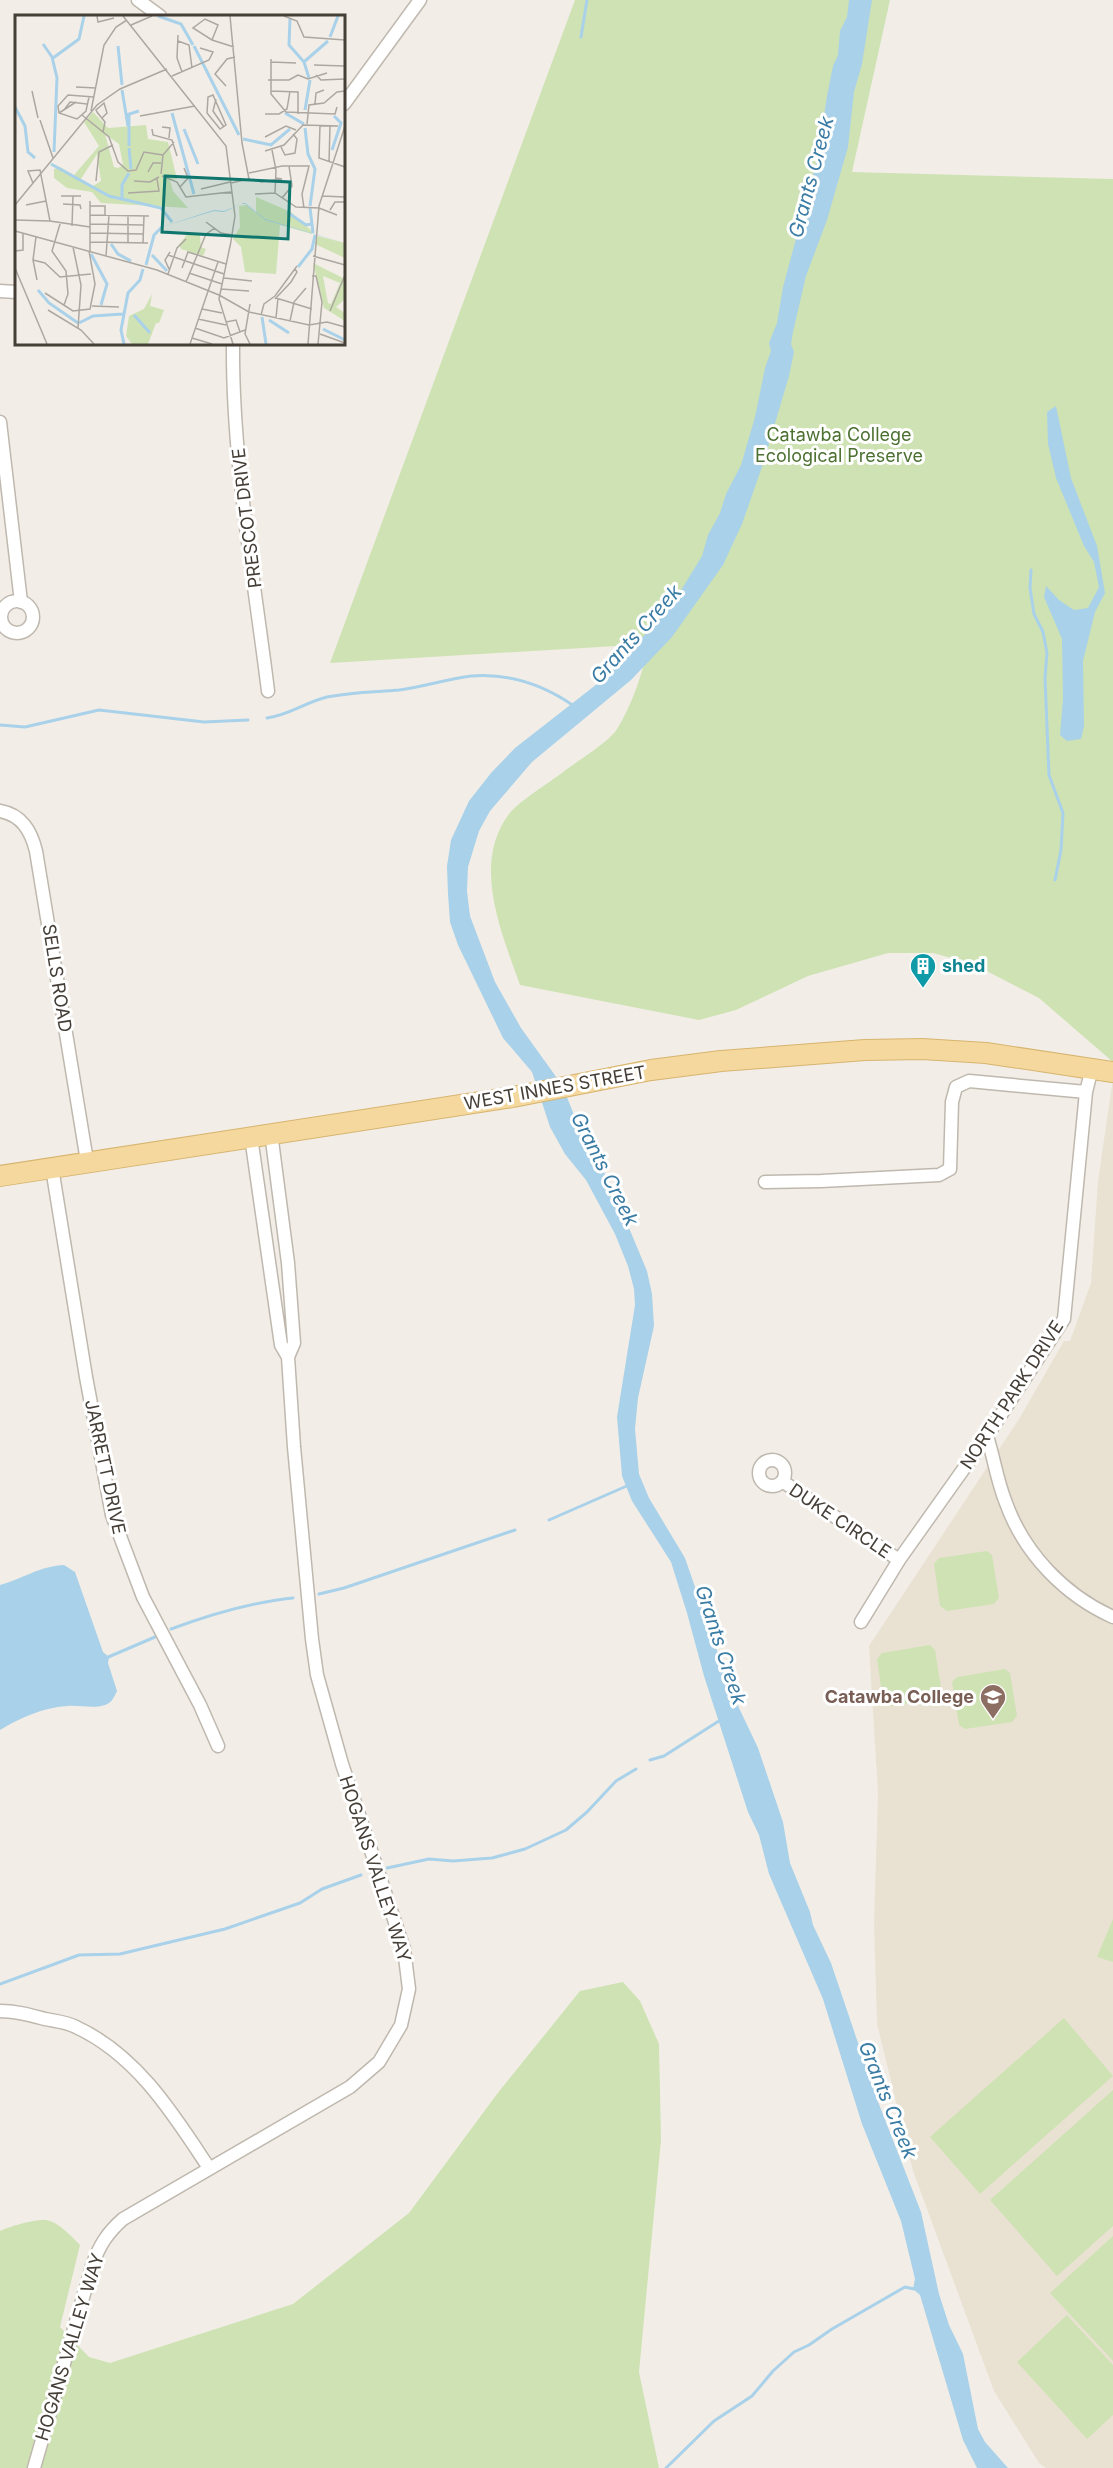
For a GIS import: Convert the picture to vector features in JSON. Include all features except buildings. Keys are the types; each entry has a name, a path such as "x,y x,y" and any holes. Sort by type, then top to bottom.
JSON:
{"main road":[{"name":"WEST INNES STREET","path":"0,1176 513,1096 721,1061 865,1050 922,1049 986,1053 1113,1072"}],"street":[{"path":"138,0 159,15"},
{"path":"345,103 420,0"},
{"path":"0,291 15,292"},
{"name":"PRESCOT DRIVE","path":"233,345 233,387 240,464 268,691"},
{"path":"0,422 21,602"},
{"name":"SELLS ROAD","path":"0,811 14,815 22,822 31,835 36,851 87,1161"},
{"name":"NORTH PARK DRIVE","path":"861,1622 899,1560 987,1436 1064,1319 1086,1092 1092,1068"},
{"path":"765,1182 939,1175 950,1169 952,1102 956,1088 969,1081 1086,1092"},
{"name":"HOGANS VALLEY WAY","path":"271,1133 282,1211 294,1343 288,1357"},
{"name":"HOGANS VALLEY WAY","path":"34,2468 100,2246 111,2229 123,2219 350,2087 379,2062 401,2025 409,1989 404,1949 342,1764 317,1675 295,1459 288,1357 281,1345 251,1137"},
{"name":"JARRETT DRIVE","path":"52,1168 86,1377 112,1515 143,1597 200,1705 218,1746"},
{"path":"263,1214 282,1211"},
{"path":"987,1436 998,1479 1017,1529 1058,1583 1078,1599 1113,1617"},
{"name":"DUKE CIRCLE","path":"782,1481 899,1560"},
{"path":"0,2011 16,2011 75,2026 113,2050 146,2080 176,2118 209,2168"}],"shaded area":[{"name":"Catawba College","path":"1113,1078 1113,2468 1046,2468 1039,2463 994,2391 913,2171 877,2024 874,1923 878,1793 869,1646 1019,1419 1064,1341 1070,1341 1091,1283 1098,1181"}],"green space":[{"name":"Catawba College Ecological Preserve","path":"575,0 890,0 852,172 1113,179 1113,1062 1039,998 973,964 933,953 888,953 808,976 736,1010 699,1020 520,985 505,944 494,899 491,877 492,855 498,834 509,814 520,804 592,752 617,729 632,699 650,644 330,663"},
{"path":"987,1551 992,1555 999,1598 994,1604 947,1611 940,1606 934,1564 939,1558"},
{"path":"930,1645 935,1650 942,1693 937,1699 890,1706 883,1701 877,1659 882,1653"},
{"path":"1005,1669 1010,1673 1017,1716 1012,1722 965,1729 959,1725 952,1682 957,1677"},
{"path":"1113,1919 1113,1962 1097,1957"},
{"path":"623,1982 640,2001 659,2044 661,2140 639,2372 659,2468 0,2468 0,2231 23,2223 46,2220 60,2226 80,2245 60,2327 89,2357 110,2363 293,2304 409,2213 497,2094 580,1991"},
{"path":"1064,2018 1113,2076 980,2194 930,2137"},
{"path":"1113,2090 1113,2226 1057,2276 990,2200"},
{"path":"1113,2236 1113,2361 1050,2293"},
{"path":"1067,2315 1113,2365 1113,2415 1087,2439 1017,2362"}],"water":[{"path":"849,0 872,0 862,64 854,92 848,147 827,220 806,276 793,332 791,344 794,352 789,376 763,464 742,524 723,565 672,637 631,680 532,762 490,811 479,831 468,867 467,891 470,916 495,982 521,1028 562,1085 581,1132 611,1185 647,1271 652,1294 654,1326 638,1398 635,1429 639,1474 649,1498 685,1558 731,1691 758,1748 783,1822 790,1863 813,1925 831,1963 877,2099 921,2212 939,2294 949,2325 963,2354 978,2429 985,2442 1008,2468 977,2468 963,2440 920,2295 913,2289 915,2279 901,2221 862,2124 823,1999 769,1874 759,1835 748,1812 704,1676 671,1562 632,1501 622,1476 617,1417 635,1305 634,1289 628,1266 615,1234 586,1180 565,1154 550,1127 532,1072 503,1038 458,945 450,922 448,894 447,866 451,840 469,801 515,748 606,677 672,605 702,556 708,535 741,465 755,417 765,368 771,351 769,343 777,323 783,287 817,161 827,96 833,66 838,55 840,31 847,17"},
{"path":"1056,406 1071,478 1097,546 1105,593 1095,612 1083,661 1084,726 1081,739 1067,741 1060,735 1063,699 1062,639 1044,597 1046,586 1059,600 1074,610 1088,608 1099,587 1094,562 1084,546 1056,478 1048,444 1047,412"},
{"path":"64,1565 75,1572 103,1652 109,1657 108,1663 117,1691 111,1701 105,1705 49,1709 24,1717 0,1730 0,1585 39,1570"}],"waterway":[{"path":"581,37 587,0"},
{"path":"1031,570 1030,588 1034,614 1043,632 1047,653 1045,678 1049,775 1063,813 1061,850 1055,880"},
{"path":"267,718 327,697 399,690 471,676 499,676 526,682 551,692 574,706"},
{"path":"0,725 25,727 99,710 204,722 248,720"},
{"path":"549,1520 629,1485"},
{"path":"319,1594 344,1588 515,1530"},
{"path":"171,1629 231,1610 293,1598"},
{"path":"106,1658 155,1637"},
{"path":"650,1760 664,1756 722,1719"},
{"path":"387,1868 429,1859 453,1861 492,1858 525,1849 566,1830 587,1812 616,1781 636,1769"},
{"path":"0,1984 79,1955 120,1954 225,1929 300,1903 322,1889 361,1875"},
{"path":"666,2468 714,2421 752,2396 773,2371 794,2352 905,2287 914,2289"}],"place":[{"name":"shed","path":"923,989"},
{"name":"Catawba College","path":"993,1720"}],"water label":[{"name":"Grants Creek","path":"811,177"},
{"name":"Grants Creek","path":"636,634"},
{"name":"Grants Creek","path":"605,1169"},
{"name":"Grants Creek","path":"721,1645"},
{"name":"Grants Creek","path":"888,2100"}]}
